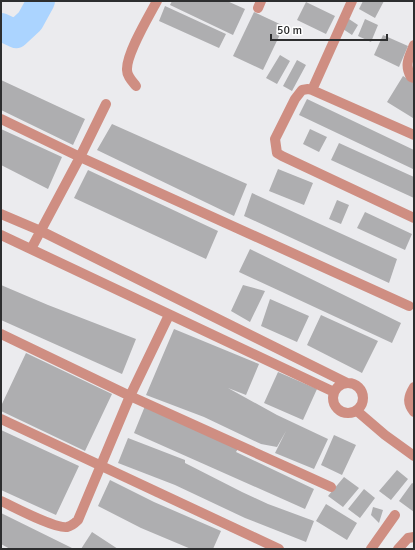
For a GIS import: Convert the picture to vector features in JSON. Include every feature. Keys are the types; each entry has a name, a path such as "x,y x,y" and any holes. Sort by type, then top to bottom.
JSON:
{"street":[{"path":"136,86 129,76 127,69 128,61 157,1"},
{"path":"312,90 352,1"},
{"path":"414,45 407,62 407,70 411,77 414,78"},
{"path":"414,135 308,89 302,90 295,99 275,139 277,153 282,156 414,218"},
{"path":"31,249 80,157 106,104"},
{"path":"1,119 80,157 410,306"},
{"path":"1,214 41,231 347,383 356,385 362,392 363,400 357,411 349,413 340,411 335,405 334,401 334,392 342,384 347,383"},
{"path":"1,235 334,392"},
{"path":"122,293 132,277"},
{"path":"1,501 56,526 67,527 78,520 130,396 169,315"},
{"path":"1,334 130,396 331,487"},
{"path":"414,387 408,400 409,405 414,412"},
{"path":"357,411 385,435 414,456"},
{"path":"1,419 279,549"},
{"path":"371,549 395,515"},
{"path":"398,549 408,538 414,537"}],"building":[{"path":"172,1 227,1 245,9 233,35 170,5"},
{"path":"363,1 384,1 375,18 359,9"},
{"path":"306,2 335,16 326,34 297,20"},
{"path":"165,6 226,34 219,48 159,21"},
{"path":"254,12 284,26 263,70 233,56"},
{"path":"349,19 358,25 352,35 343,29"},
{"path":"365,19 378,25 371,42 358,36"},
{"path":"383,35 408,46 399,67 374,55"},
{"path":"280,55 290,61 277,84 266,78"},
{"path":"297,60 306,65 292,91 283,86"},
{"path":"403,76 414,83 413,118 387,102"},
{"path":"1,80 85,119 73,145 1,110"},
{"path":"307,99 414,150 413,169 299,115"},
{"path":"112,124 247,184 234,216 97,150"},
{"path":"1,129 62,157 48,189 1,165"},
{"path":"310,129 327,137 319,152 303,144"},
{"path":"339,143 414,177 414,198 331,160"},
{"path":"278,169 313,183 304,205 269,191"},
{"path":"88,170 218,231 206,259 74,198"},
{"path":"252,193 397,259 389,283 244,216"},
{"path":"337,200 349,205 341,224 329,219"},
{"path":"365,212 412,234 405,250 357,228"},
{"path":"250,249 401,323 392,343 239,272"},
{"path":"1,285 136,339 122,374 1,320"},
{"path":"243,285 265,291 250,322 231,311"},
{"path":"270,299 309,316 297,342 261,326"},
{"path":"321,315 378,341 362,373 307,345"},
{"path":"174,329 259,364 246,395 228,388 277,415 328,439 314,469 275,453 286,431 277,447 261,444 204,417 146,395"},
{"path":"26,353 112,394 85,451 1,411 1,406"},
{"path":"278,372 317,389 303,420 264,403"},
{"path":"145,406 239,447 236,452 314,489 305,509 134,433"},
{"path":"1,430 79,466 56,515 1,490"},
{"path":"334,435 356,445 342,475 321,465"},
{"path":"128,438 185,460 185,463 268,504 314,521 306,542 245,518 175,485 118,463"},
{"path":"397,470 408,479 391,500 379,491"},
{"path":"344,477 359,488 343,507 328,496"},
{"path":"110,480 154,502 221,531 213,549 191,549 141,528 98,506"},
{"path":"412,483 414,484 414,512 399,501"},
{"path":"364,489 375,498 360,518 348,509"},
{"path":"326,504 357,523 347,540 316,521"},
{"path":"373,507 383,510 379,523 371,515"},
{"path":"1,513 72,549 10,549 1,544"},
{"path":"92,532 118,549 81,549"}],"waterway":[{"path":"1,27 16,34 30,21 41,1"}]}
